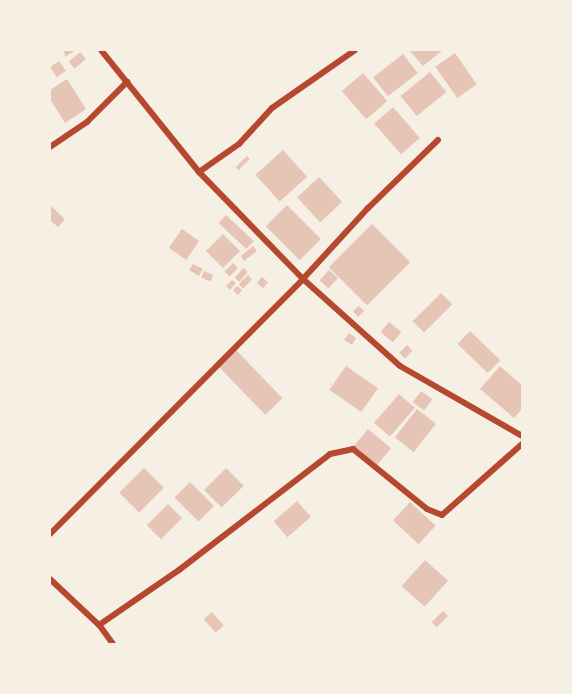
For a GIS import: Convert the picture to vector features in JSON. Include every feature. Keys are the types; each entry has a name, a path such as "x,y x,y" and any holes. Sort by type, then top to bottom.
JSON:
{"street":[{"path":"101,50 199,172 303,279 400,366 522,436"},
{"path":"199,172 239,144 272,108 355,50"},
{"path":"50,147 87,122 127,82"},
{"path":"50,534 303,279 368,208 438,140"},
{"path":"99,625 179,570 330,453 353,449 427,509 442,515 522,444"},
{"path":"50,579 99,625 113,645"}],"building":[{"path":"64,50 76,50 65,57"},
{"path":"411,50 443,50 423,66 410,51"},
{"path":"80,52 86,59 75,69 69,62"},
{"path":"455,53 477,84 457,98 435,67"},
{"path":"403,54 418,73 388,96 373,77"},
{"path":"59,61 66,71 57,77 50,67"},
{"path":"430,72 446,92 417,116 400,96"},
{"path":"363,73 387,101 366,119 342,91"},
{"path":"67,79 86,109 65,123 50,99 50,90"},
{"path":"393,107 420,138 401,154 374,123"},
{"path":"283,150 307,177 280,202 256,175"},
{"path":"247,156 250,159 239,170 236,167"},
{"path":"319,177 342,202 320,222 297,197"},
{"path":"50,205 65,219 58,227 50,220"},
{"path":"287,205 321,239 300,260 266,226"},
{"path":"226,215 254,241 246,249 218,223"},
{"path":"372,224 410,262 367,305 329,267"},
{"path":"182,229 199,241 186,260 169,248"},
{"path":"223,234 240,251 223,268 206,251"},
{"path":"253,246 257,251 244,261 241,256"},
{"path":"233,263 238,268 229,276 225,271"},
{"path":"193,264 203,269 199,276 189,270"},
{"path":"243,268 248,272 239,282 235,278"},
{"path":"329,270 338,278 329,288 320,280"},
{"path":"204,271 213,275 210,281 201,277"},
{"path":"248,275 252,279 243,288 239,284"},
{"path":"262,277 268,282 263,288 257,283"},
{"path":"232,280 236,283 230,290 226,286"},
{"path":"237,286 242,290 238,295 233,290"},
{"path":"441,293 452,304 424,333 413,321"},
{"path":"359,306 364,311 358,317 353,311"},
{"path":"389,322 401,332 393,342 381,332"},
{"path":"470,331 500,360 488,373 457,344"},
{"path":"349,333 356,338 352,345 344,340"},
{"path":"407,345 413,351 405,358 399,353"},
{"path":"236,350 283,398 265,415 219,367"},
{"path":"346,366 378,388 361,412 329,390"},
{"path":"500,366 522,385 522,409 514,418 480,389"},
{"path":"421,391 432,399 424,411 413,402"},
{"path":"399,394 415,408 390,436 374,423"},
{"path":"417,409 436,424 414,452 395,437"},
{"path":"368,429 391,448 377,465 354,446"},
{"path":"144,468 164,488 139,513 119,493"},
{"path":"226,468 244,486 222,508 204,490"},
{"path":"190,482 214,506 198,522 174,498"},
{"path":"297,501 311,517 287,537 274,521"},
{"path":"410,502 436,526 419,544 393,520"},
{"path":"168,504 182,518 161,539 147,525"},
{"path":"425,560 448,581 425,607 402,586"},
{"path":"443,611 448,616 437,627 432,622"},
{"path":"212,612 224,626 216,633 204,619"}]}
